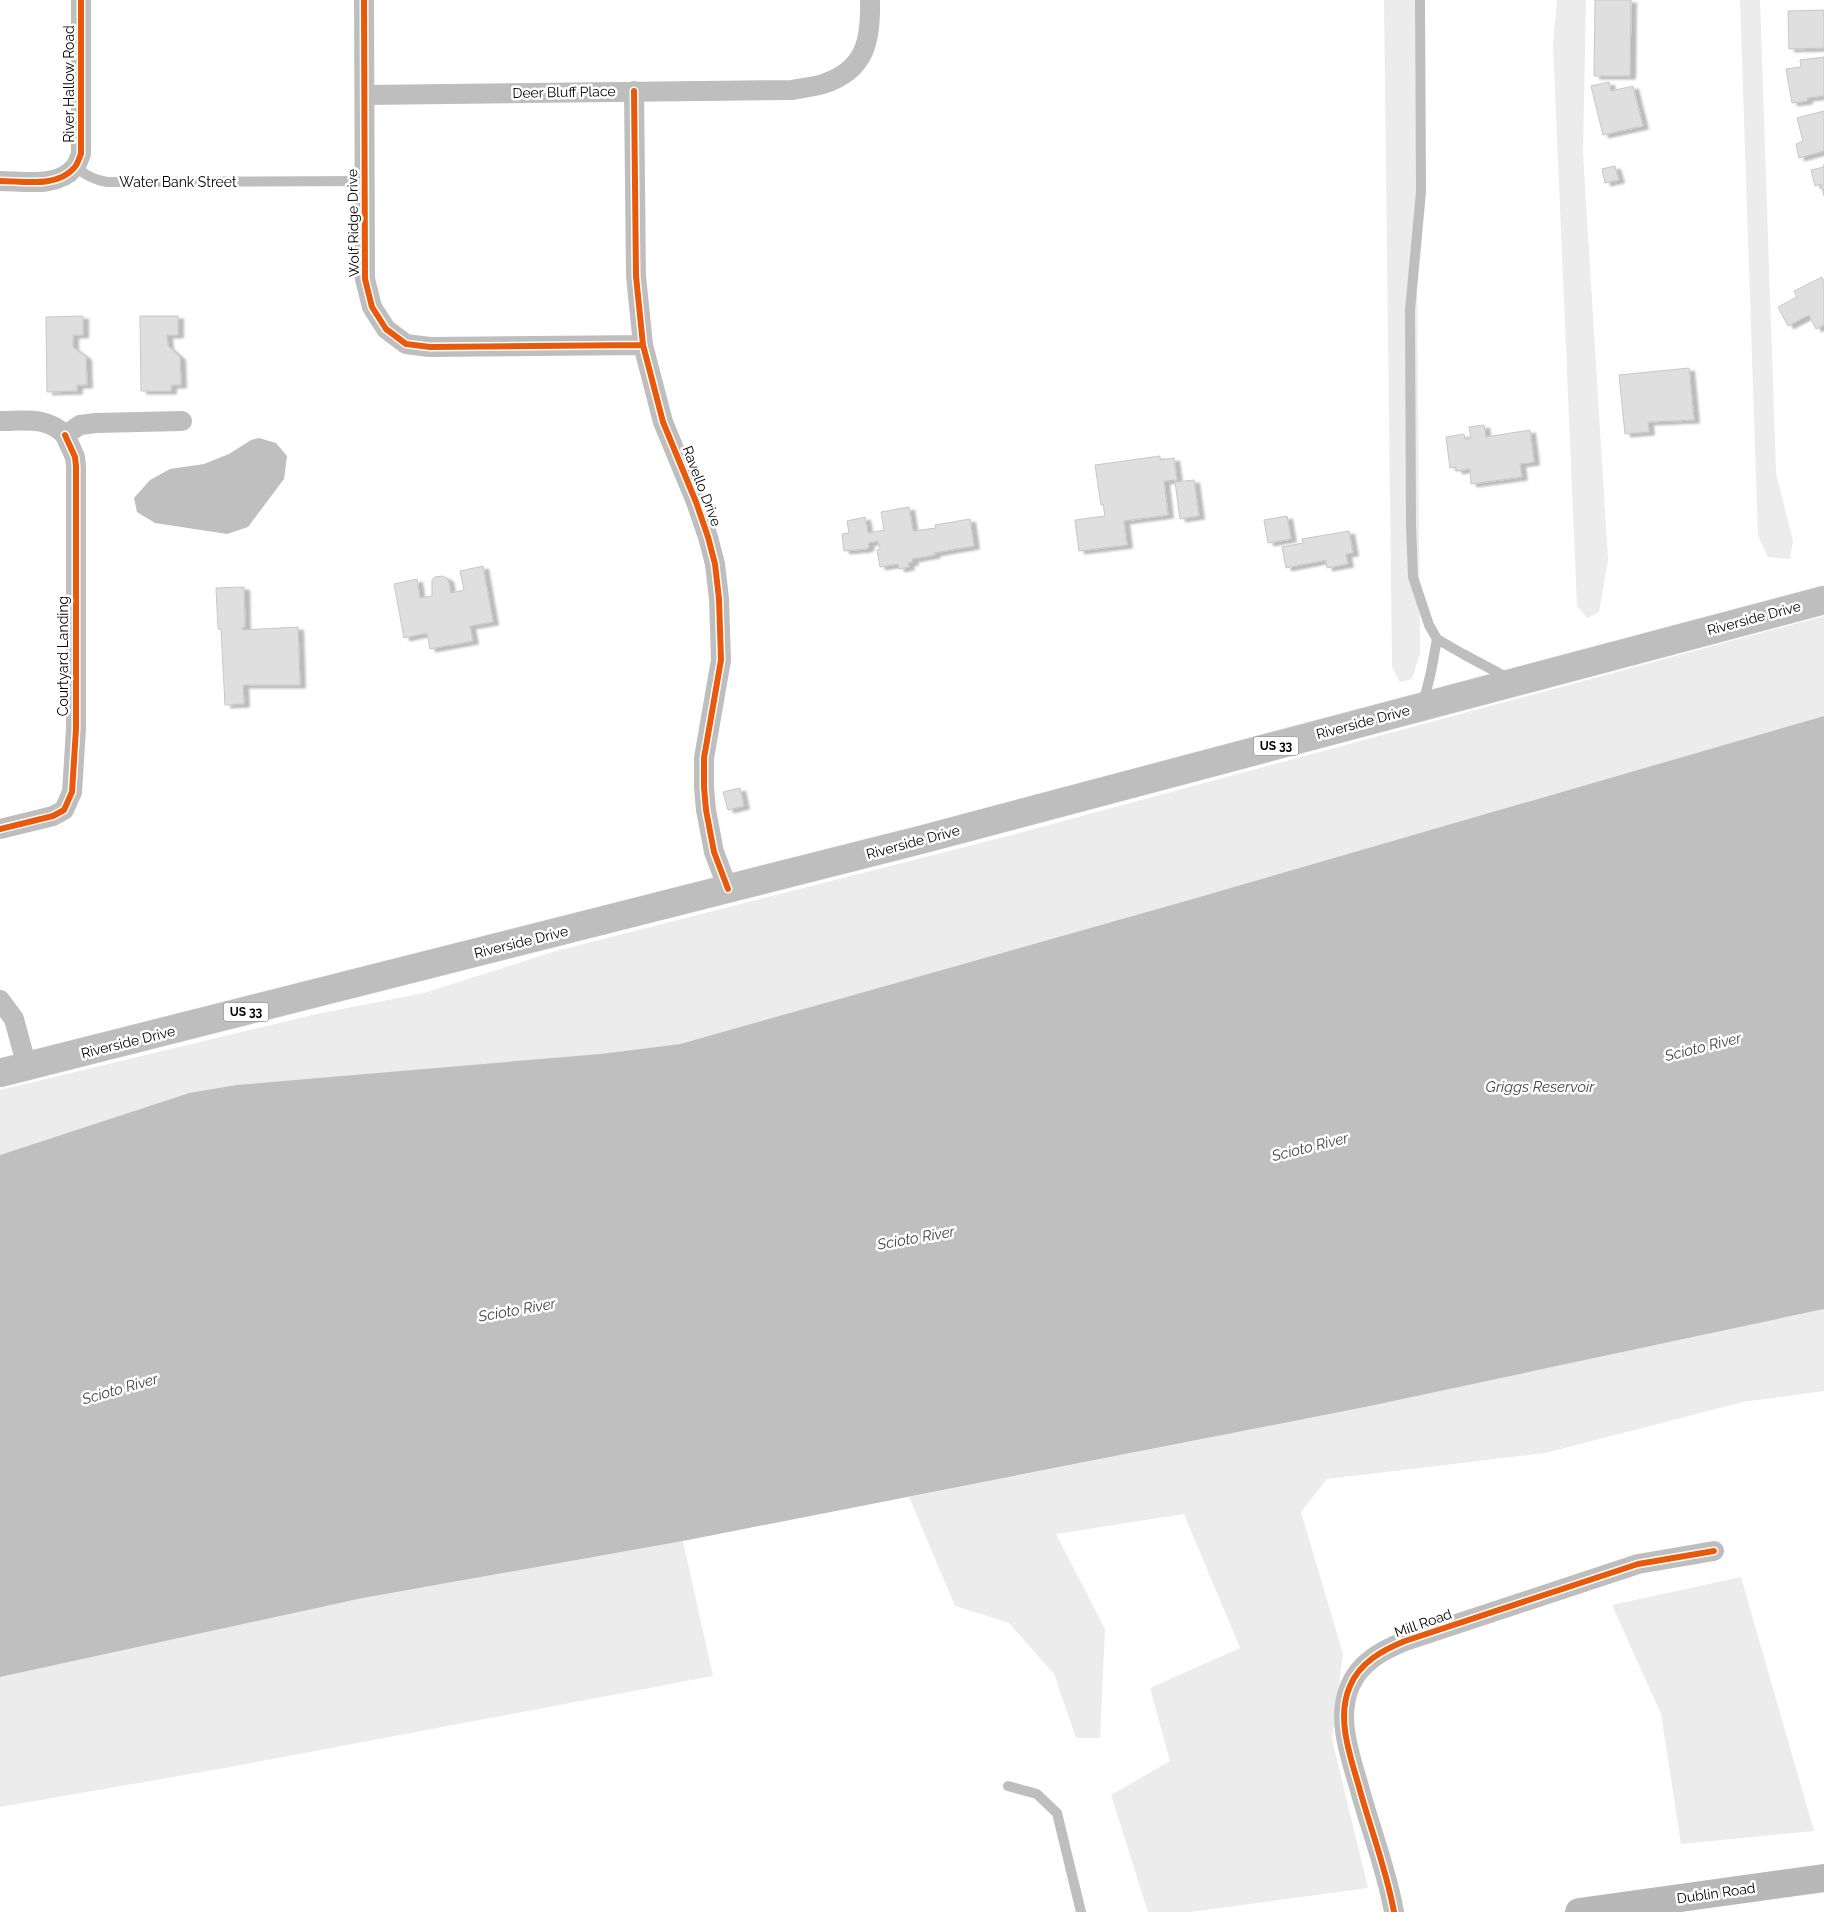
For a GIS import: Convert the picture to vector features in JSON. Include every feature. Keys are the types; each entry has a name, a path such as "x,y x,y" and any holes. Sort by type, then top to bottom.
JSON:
{"main road":[{"name":"Riverside Drive","path":"0,1074 934,837 1824,600"},
{"name":"Dublin Road","path":"1580,1912 1824,1878"}],"street":[{"name":"River Hallow Road","path":"75,167 81,154 81,0"},
{"name":"Wolf Ridge Drive","path":"364,0 365,279 372,307 386,329 406,344 430,347 643,345"},
{"name":"Deer Bluff Place","path":"365,95 792,90 823,84 850,71 865,47 871,25 870,0"},
{"name":"Ravello Drive","path":"634,91 636,276 643,345 663,422 696,502 715,564 722,635 721,660 704,758 704,787 706,810 714,852 728,889"},
{"path":"0,181 50,182 65,176 75,167"},
{"path":"0,421 40,421 49,423 58,428 65,436 80,426 96,422 182,421"},
{"name":"Courtyard Landing","path":"0,829 53,816 64,810 72,792 76,729 76,466 75,457 65,436"},
{"path":"0,1000 14,1018 27,1067"},
{"name":"Mill Road","path":"1394,1912 1346,1739 1345,1703 1350,1685 1360,1669 1385,1649 1638,1564 1714,1552"}],"lane":[{"path":"1420,0 1421,192 1410,310 1413,577 1429,625 1437,639 1516,682"},
{"name":"Water Bank Street","path":"75,167 86,176 107,182 365,181"},
{"path":"1422,707 1437,639"},
{"path":"1008,1786 1037,1794 1057,1813 1081,1912"}],"shaded area":[{"path":"1384,0 1415,0 1420,653 1412,679 1400,682 1392,667"},
{"path":"1557,0 1586,0 1583,153 1608,560 1599,612 1587,618 1577,606 1553,44"},
{"path":"1740,0 1760,0 1776,473 1793,541 1790,559 1768,557 1758,536"},
{"path":"1824,616 1824,716 1189,900 680,1044 600,1054 189,1093 0,1155 0,1090 321,1013 424,993 556,951 1008,836"},
{"path":"1824,1309 1824,1391 1743,1402 1545,1453 1327,1479 1301,1512 1343,1654 1332,1739 1368,1888 1190,1912 1148,1912 1111,1795 1170,1761 1150,1688 1240,1648 1184,1514 1056,1534 1105,1629 1100,1738 1076,1738 1054,1674 1009,1623 955,1606 909,1497 1370,1406"},
{"path":"683,1541 713,1676 225,1768 0,1807 0,1677 363,1598"},
{"path":"1741,1577 1814,1831 1681,1844 1661,1714 1612,1605"}],"water":[{"path":"259,438 276,443 287,456 284,479 248,527 227,534 155,523 137,512 134,498 150,480 170,469 204,464 229,454 251,440"},
{"name":"Griggs Reservoir","path":"1824,716 1824,1309 1370,1406 683,1541 363,1598 0,1677 0,1155 189,1093 237,1085 600,1054 680,1044 1189,900"}],"building":[{"path":"1595,0 1631,0 1630,76 1594,76"},
{"path":"1824,10 1824,48 1789,49 1788,11"},
{"path":"1824,57 1824,96 1807,98 1807,101 1792,103 1786,69 1801,67 1800,60"},
{"path":"1609,82 1611,91 1633,86 1643,126 1603,135 1591,86"},
{"path":"1824,111 1824,151 1799,158 1796,144 1803,141 1797,118"},
{"path":"1615,166 1619,180 1605,183 1602,169"},
{"path":"1824,167 1824,196 1821,184 1815,186 1811,170"},
{"path":"1822,277 1824,281 1824,325 1816,329 1809,315 1788,326 1778,307 1797,297 1794,291"},
{"path":"83,316 83,335 73,335 73,347 86,357 87,385 77,385 77,391 47,392 46,317"},
{"path":"140,316 178,316 178,335 167,335 168,346 180,357 181,385 171,385 171,391 141,391"},
{"path":"1689,368 1694,420 1648,422 1649,432 1625,434 1619,375"},
{"path":"1484,425 1486,437 1530,430 1534,462 1520,464 1522,477 1471,484 1470,469 1457,471 1456,467 1450,468 1446,437 1464,434 1465,439 1471,439 1469,427"},
{"path":"1160,456 1160,460 1174,458 1177,480 1164,481 1168,515 1124,521 1127,545 1079,551 1075,520 1105,516 1103,504 1101,505 1095,465"},
{"path":"1194,480 1199,516 1180,519 1175,482"},
{"path":"909,507 913,531 936,528 935,525 970,519 974,546 912,559 913,562 908,563 909,567 899,569 898,564 880,567 877,550 880,549 878,541 868,543 869,547 866,549 844,551 842,534 849,533 847,521 865,517 868,533 884,530 881,512"},
{"path":"1287,516 1291,539 1268,543 1264,520"},
{"path":"1349,531 1353,553 1346,554 1348,564 1327,568 1326,560 1286,568 1282,547 1303,543 1302,539"},
{"path":"483,566 493,622 470,626 473,641 430,649 427,633 404,638 394,584 417,579 420,598 432,596 432,580 435,577 443,576 448,579 451,593 464,590 460,571"},
{"path":"244,587 245,627 242,628 243,630 298,627 300,685 243,685 244,704 225,705 221,629 218,629 216,588"},
{"path":"740,788 744,806 728,810 723,792"}],"cycle path":[{"path":"0,181 49,181 67,174 77,163 81,154 81,0"},
{"path":"364,0 365,279 372,307 386,329 406,344 430,347 643,345"},
{"path":"634,91 636,276 643,345 663,422 696,502 715,564 719,599 721,660 704,758 704,787 706,810 714,852 728,889"},
{"path":"0,829 53,816 64,810 72,792 76,729 76,466 75,457 65,435"},
{"path":"1394,1912 1383,1867 1346,1740 1344,1712 1346,1699 1350,1686 1360,1670 1373,1658 1405,1641 1638,1564 1714,1551"}],"water label":[{"name":"Scioto River","path":"1703,1047"},
{"name":"Scioto River","path":"1310,1147"},
{"name":"Scioto River","path":"916,1238"},
{"name":"Scioto River","path":"517,1310"},
{"name":"Scioto River","path":"120,1389"}]}
